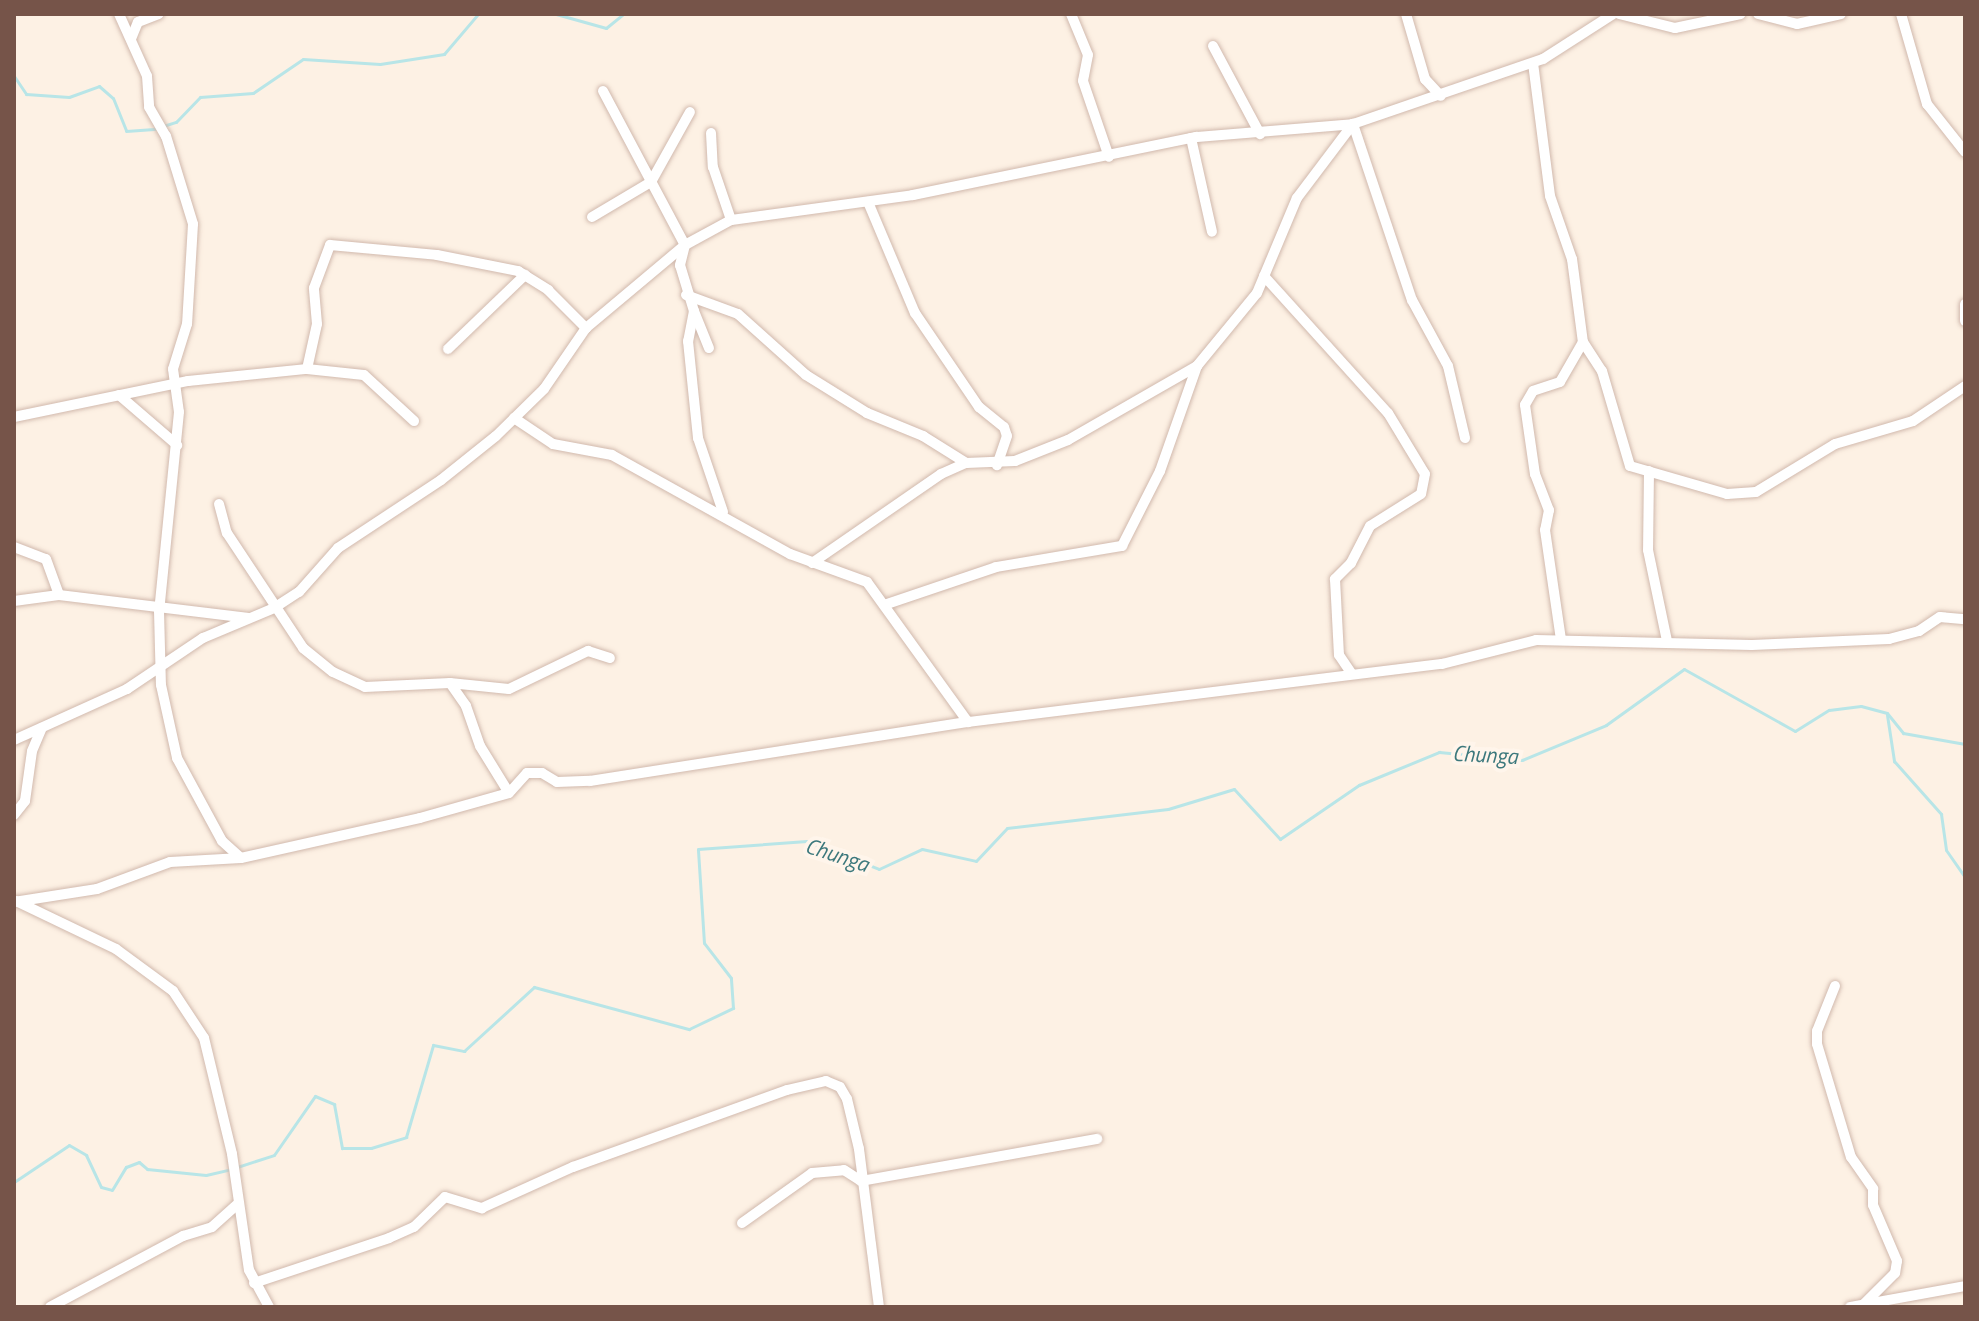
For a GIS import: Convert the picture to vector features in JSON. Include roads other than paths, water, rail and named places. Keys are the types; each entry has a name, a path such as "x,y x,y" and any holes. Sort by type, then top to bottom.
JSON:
{"street":[{"path":"119,14 165,135 193,224 187,324 173,369 177,445 159,611 162,668 177,758 222,841 241,858"},
{"path":"131,39 138,22 159,14"},
{"path":"1071,14 1088,55 1083,81 1109,157"},
{"path":"1406,14 1425,79 1441,96"},
{"path":"14,740 162,668 203,638 274,608 304,587 338,548 441,480 514,418 544,389 586,328 685,245 731,220 868,202 1109,157 1191,138 1353,124 1533,63 1613,14"},
{"path":"1619,14 1675,28 1741,14"},
{"path":"1758,14 1797,24 1841,14"},
{"path":"1901,14 1927,104 1965,152"},
{"path":"1213,46 1260,134"},
{"path":"1533,63 1550,196 1572,259 1583,342 1602,371 1630,466 1727,494 1748,494 1789,476 1835,444 1913,421 1965,386"},
{"path":"603,91 685,245 680,265 686,295 709,348"},
{"path":"592,217 651,182 690,112"},
{"path":"884,605 996,567 1122,546 1160,471 1197,366 1257,293 1297,198 1353,124"},
{"path":"1353,124 1412,300 1448,366 1465,438"},
{"path":"711,133 713,167 731,220"},
{"path":"1191,138 1212,232"},
{"path":"868,202 915,313 979,407 1004,427 1007,436 997,465"},
{"path":"307,369 317,324 311,302 326,246 437,255 525,275 586,328"},
{"path":"448,349 525,275"},
{"path":"1264,276 1388,413 1425,474 1421,494 1370,526 1351,563 1335,579 1339,655 1352,674"},
{"path":"686,295 738,314 806,375 867,413 923,436 966,463 997,465 1068,440 1197,366"},
{"path":"1965,304 1965,321"},
{"path":"694,311 688,341 698,438 723,512"},
{"path":"1561,640 1545,530 1549,510 1535,474 1525,405 1533,391 1560,382 1583,342"},
{"path":"14,417 174,385 307,369 364,375 414,421"},
{"path":"119,395 177,445"},
{"path":"514,418 543,439 612,455 672,492 723,512 812,563 867,582 968,722"},
{"path":"812,563 966,463"},
{"path":"1649,471 1648,550 1667,641"},
{"path":"219,504 227,533 274,608 319,663 355,684 450,683 509,689 588,651 610,658"},
{"path":"14,547 46,559 59,595"},
{"path":"14,601 59,595 159,611 249,618"},
{"path":"15,901 97,889 180,860 241,858 509,793 527,773 542,773 557,782 590,781 968,722 1442,664 1536,640 1752,645 1889,639 1919,631 1940,617 1965,619"},
{"path":"450,683 466,706 480,746 509,793"},
{"path":"14,815 25,801 32,751 42,728"},
{"path":"15,901 116,949 173,991 204,1038 212,1061 234,1163 254,1283 269,1307"},
{"path":"1835,986 1817,1031 1817,1044 1851,1157 1873,1189 1873,1205 1897,1261 1895,1273 1864,1304"},
{"path":"254,1283 402,1232 445,1197 482,1208 573,1167 787,1090 826,1081 840,1087 847,1099 879,1307"},
{"path":"742,1223 812,1173 844,1170 861,1181 1097,1139"},
{"path":"50,1307 183,1236 212,1227 239,1203"},
{"path":"1850,1307 1965,1286"}],"waterway":[{"path":"14,76 26,94 69,97 99,86 113,98 126,131 154,129 176,122 200,97 253,93 303,59 380,64 444,54 478,14"},
{"path":"556,14 606,28 623,14"},
{"name":"Chunga","path":"14,1182 69,1145 86,1155 101,1187 112,1190 126,1167 139,1162 147,1169 206,1175 231,1169 274,1155 315,1096 334,1104 342,1148 371,1148 406,1137 433,1045 464,1051 534,987 689,1029 733,1008 731,978 704,943 698,849 807,841 879,869 922,849 976,861 1007,828 1168,809 1234,789 1280,839 1359,785 1439,752 1522,760 1606,725 1684,669 1795,731 1829,710 1861,706 1887,713 1903,733 1965,744"},
{"path":"1887,715 1894,761 1941,814 1946,850 1965,877"}]}
